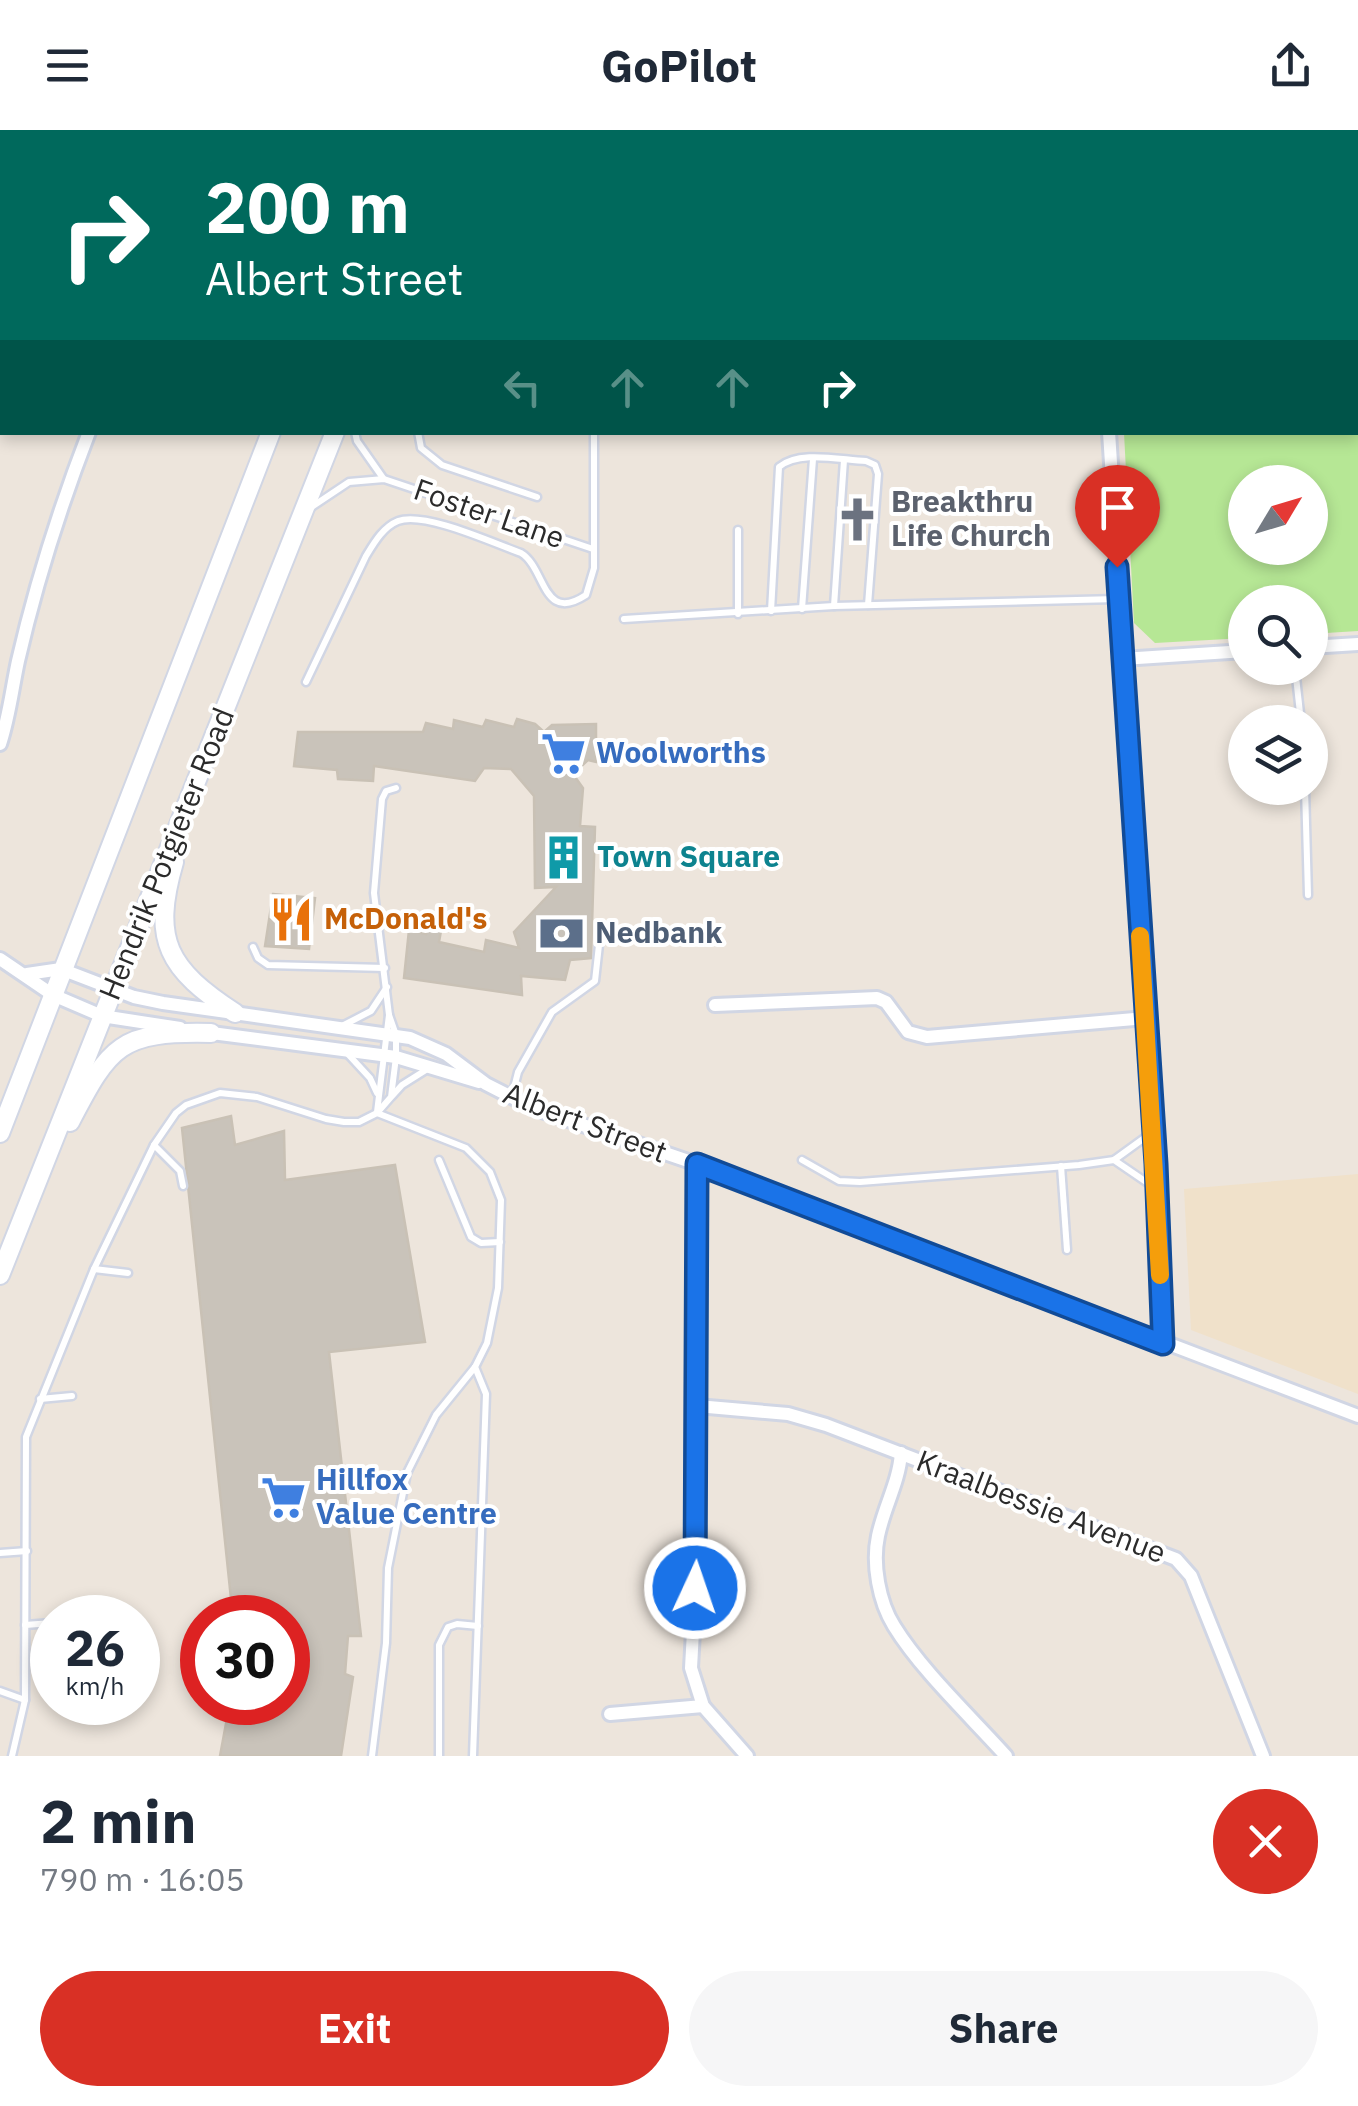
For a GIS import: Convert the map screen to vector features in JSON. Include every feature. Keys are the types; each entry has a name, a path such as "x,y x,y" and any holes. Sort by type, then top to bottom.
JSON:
{"main road":[{"name":"Hendrik Potgieter Road","path":"0,1133 270,435"},
{"name":"Hendrik Potgieter Road","path":"0,1275 334,435"},
{"path":"198,780 165,901 166,938 174,960 190,981 235,1013"},
{"path":"20,1217 107,1057 144,1036 210,1033"}],"street":[{"path":"0,744 58,515 88,435"},
{"path":"1109,435 1154,1132 1163,1344"},
{"path":"1328,646 1358,644"},
{"path":"1122,659 1228,652"},
{"path":"0,661 18,663"},
{"name":"Albert Street","path":"0,959 27,974 52,995 102,1016 389,1056 486,1084"},
{"path":"27,974 61,969"},
{"name":"Albert Street","path":"61,969 163,1004 424,1042 512,1098 697,1164 1358,1416"},
{"path":"715,1005 877,998 886,1002 908,1032 927,1037 1146,1018"},
{"path":"697,1164 697,1557 690,1652 695,1686 703,1706 747,1756"},
{"name":"Kraalbessie Avenue","path":"697,1406 788,1414 826,1425 1176,1559 1184,1565 1263,1756"},
{"path":"901,1453 900,1472 878,1536 876,1564 888,1614 920,1659 1006,1756"},
{"path":"610,1714 703,1706"}],"lane":[{"name":"Foster Lane","path":"355,435 384,478"},
{"path":"419,435 421,448 442,465 537,496"},
{"name":"Foster Lane","path":"306,682 366,556 378,538 398,521 411,518 441,525 521,553 531,559 539,581 554,600 576,602 590,587 594,435"},
{"path":"771,611 779,467 788,459 866,461 874,465 878,474 868,605"},
{"path":"802,609 813,459"},
{"path":"834,606 844,460"},
{"name":"Foster Lane","path":"301,514 349,482 384,478 593,549"},
{"path":"738,530 738,614"},
{"path":"624,619 834,606 1119,599"},
{"path":"392,1097 387,987 374,882 382,799 386,792 396,788"},
{"path":"1306,805 1308,895"},
{"path":"512,1098 518,1072 552,1012 595,981 599,945"},
{"path":"253,946 258,958 268,965 385,968"},
{"path":"341,1027 371,1011 387,987"},
{"path":"377,1113 390,1035"},
{"path":"345,1051 370,1078 378,1094"},
{"path":"12,1756 25,1700 26,1437 94,1270 154,1145 186,1105 220,1093 257,1098 326,1120 359,1122 377,1113 402,1084 430,1067"},
{"path":"372,1756 384,1663 388,1568 407,1472 436,1415 475,1368 487,1344 495,1318 500,1242 498,1186 480,1158 452,1142 377,1113"},
{"path":"802,1160 839,1181 849,1182 1060,1166 1114,1160 1154,1132"},
{"path":"154,1145 180,1171 183,1186"},
{"path":"439,1160 471,1237 481,1243 500,1242"},
{"path":"1114,1160 1157,1190"},
{"path":"1060,1166 1066,1250"},
{"path":"94,1270 128,1273"},
{"path":"474,1756 486,1394 475,1368"},
{"path":"40,1398 72,1396"},
{"path":"0,1553 27,1551"},
{"path":"25,1625 30,1625"},
{"path":"439,1756 439,1644 448,1627 478,1626"},
{"path":"0,1691 25,1700"}],"shaded area":[{"path":"1358,1174 1358,1394 1191,1330 1184,1189"}],"green space":[{"path":"1124,435 1358,435 1358,631 1328,633 1328,585 1228,585 1228,639 1155,643 1134,623"}],"building":[{"name":"Town Square","path":"517,719 535,724 544,732 552,725 596,724 596,762 588,760 573,774 583,788 580,826 595,827 591,958 570,960 565,980 521,976 522,995 404,978 409,930 426,934 429,923 442,925 439,942 484,952 486,940 519,948 514,932 556,887 535,888 534,796 511,769 484,768 475,781 374,766 373,781 338,779 337,770 294,766 298,732 423,732 426,723 453,729 454,720 483,727 486,720 514,727"},
{"path":"273,894 315,898 309,949 265,946"},
{"name":"Hillfox Value Centre","path":"231,1116 235,1145 284,1131 285,1180 395,1165 425,1342 329,1352 361,1636 348,1636 345,1674 353,1677 341,1756 220,1756 226,1725 310,1725 310,1595 231,1595 182,1128"}],"slow traffic":[{"path":"1140,936 1160,1275"}],"place":[{"name":"Breakthru Life Church","path":"858,519"},
{"name":"Woolworths","path":"563,753"},
{"name":"Town Square","path":"564,857"},
{"name":"McDonald's","path":"291,919"},
{"name":"Nedbank","path":"562,933"},
{"name":"Hillfox Value Centre","path":"283,1497"}],"route":[{"path":"695,1588 697,1164 1163,1344 1156,1164 1117,567"}]}
